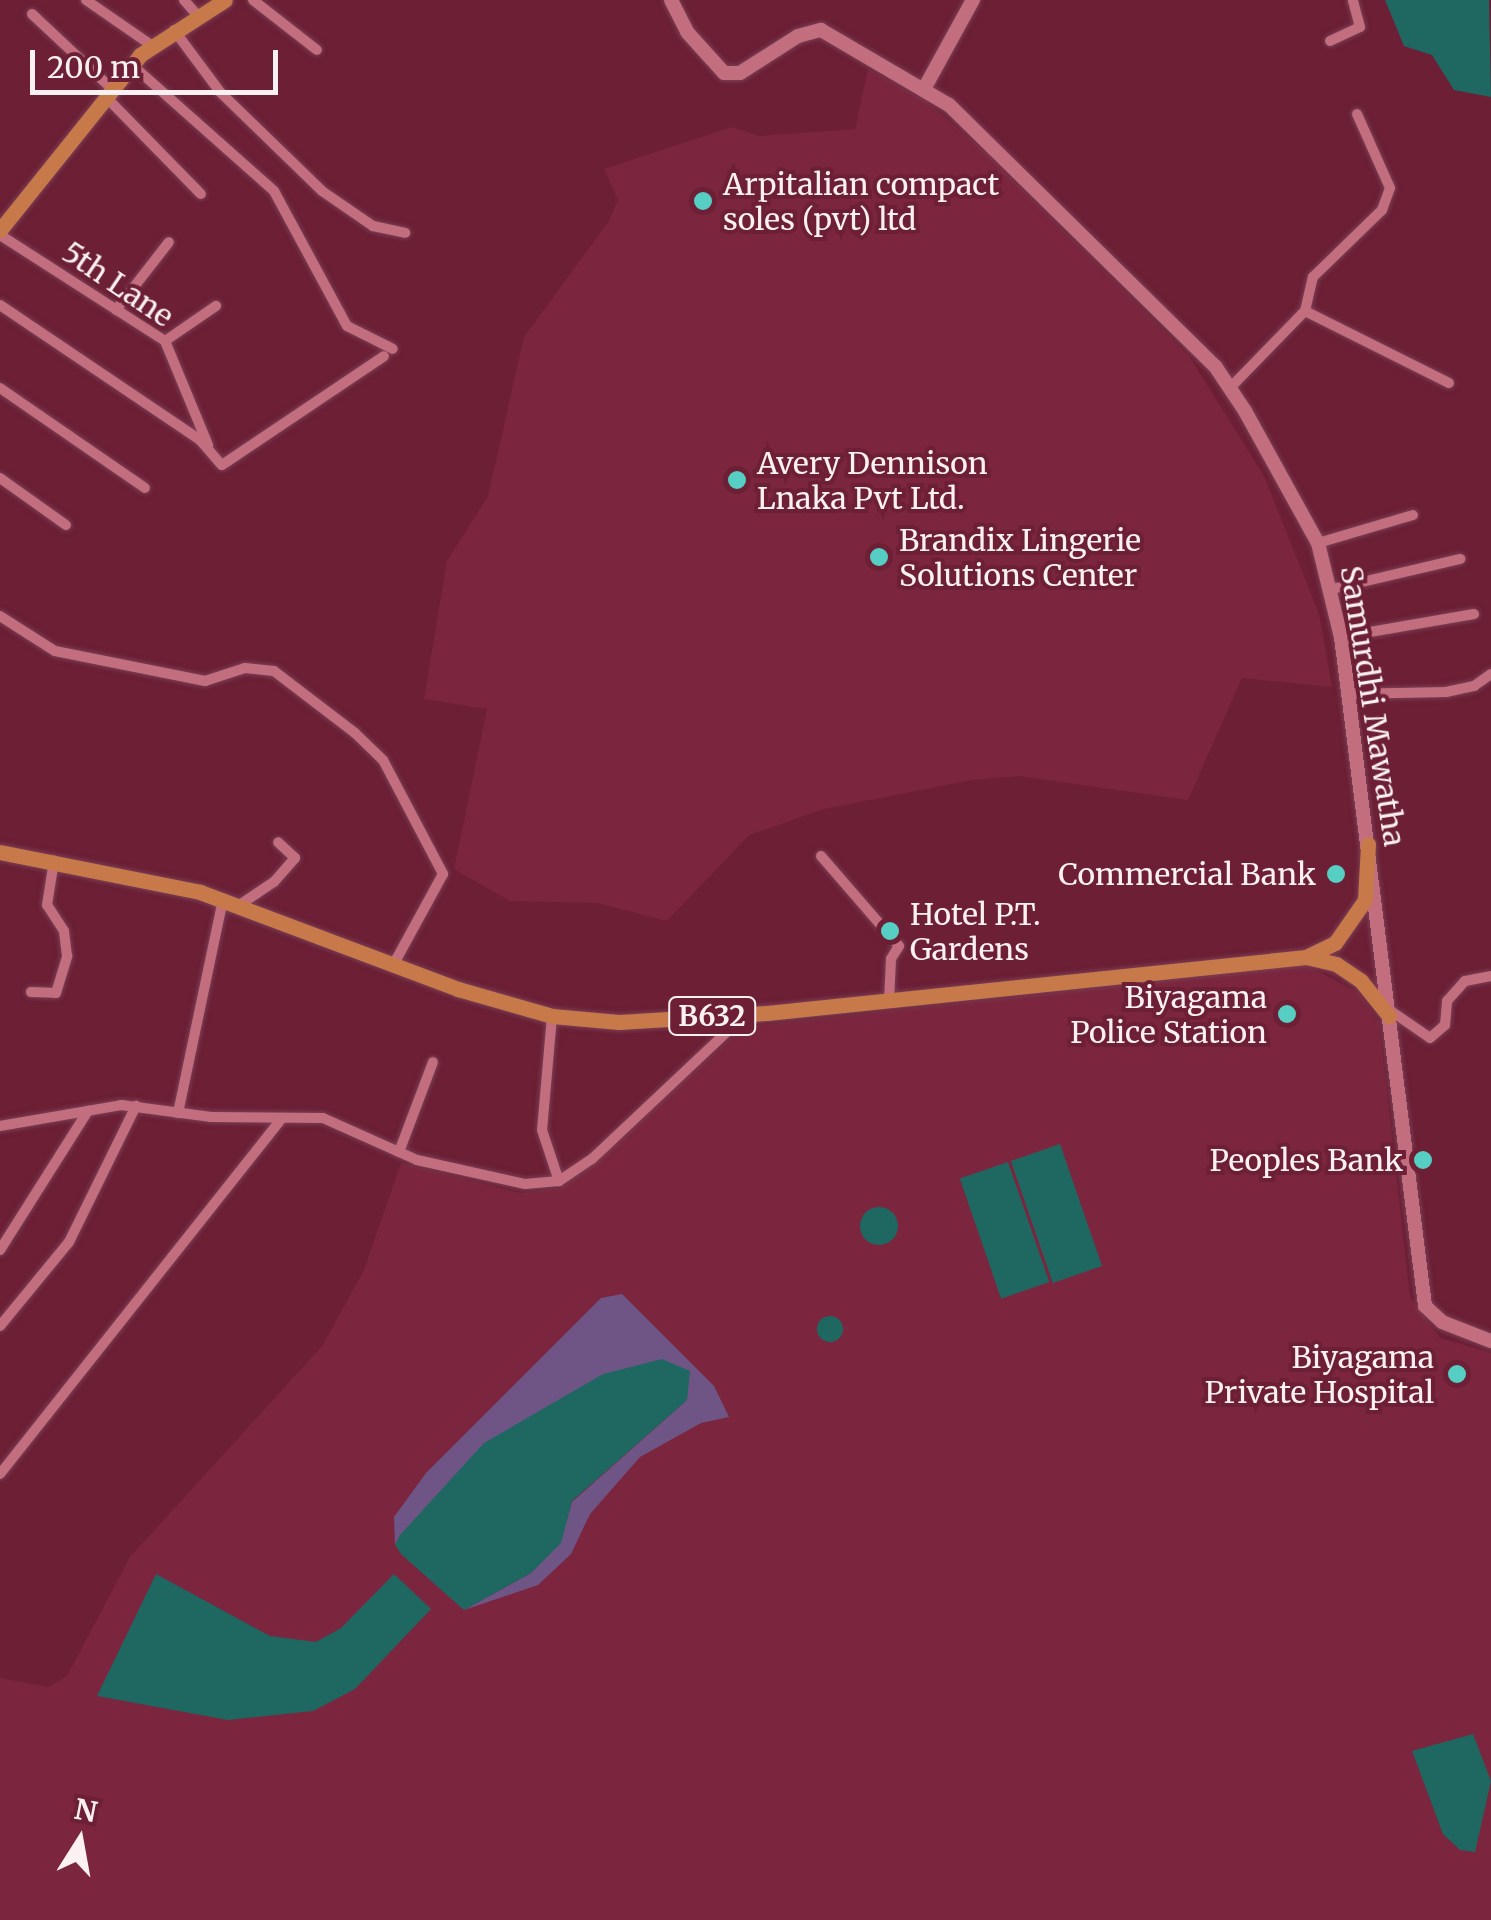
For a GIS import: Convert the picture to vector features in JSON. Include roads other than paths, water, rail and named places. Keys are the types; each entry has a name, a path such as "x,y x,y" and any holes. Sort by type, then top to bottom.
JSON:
{"main road":[{"path":"0,232 131,64 173,28 223,0"},
{"name":"Samurdhi Mawatha","path":"671,0 688,32 724,73 740,73 798,36 820,30 948,105 1230,388 1318,543 1341,637 1425,1306 1442,1322 1491,1341"},
{"path":"924,89 973,0"},
{"path":"1306,957 1335,942 1365,900 1368,844"},
{"name":"B632","path":"0,852 54,860 240,904 392,967 552,1016 619,1022 745,1015 1306,957 1336,964 1360,981 1389,1012"}],"street":[{"path":"86,0 151,44"},
{"path":"184,0 197,15"},
{"path":"252,0 317,50"},
{"path":"1330,41 1360,27 1354,0"},
{"path":"32,14 201,194"},
{"path":"173,28 220,92 322,191 373,226 405,233"},
{"path":"0,305 209,448 222,466 389,352 346,326 274,191 131,64"},
{"path":"1230,388 1305,311 1313,277 1382,210 1390,188 1357,114"},
{"name":"5th Lane","path":"0,232 165,341 209,448"},
{"path":"116,310 169,242"},
{"path":"165,341 216,306"},
{"path":"1305,311 1449,383"},
{"path":"0,388 146,488"},
{"path":"0,478 66,524"},
{"path":"1318,543 1413,515"},
{"path":"1328,590 1460,558"},
{"path":"1341,637 1474,614"},
{"path":"0,616 55,651 205,680 244,668 274,670 355,733 391,773 444,874 392,967"},
{"path":"1348,694 1446,692 1474,686 1491,674"},
{"path":"240,904 274,882 294,858 278,842"},
{"path":"820,856 899,946 891,959 889,1001"},
{"path":"31,992 56,993 66,956 64,931 47,905 54,860"},
{"path":"178,1113 222,899"},
{"path":"1389,1012 1430,1038 1446,1025 1448,1001 1466,982 1491,976"},
{"path":"0,1126 136,1106 178,1113 342,1122 398,1152 504,1180 559,1181 592,1160 745,1015"},
{"path":"552,1016 542,1130 559,1181"},
{"path":"398,1152 433,1062"},
{"path":"0,1326 70,1242 136,1106"},
{"path":"0,1250 88,1111"},
{"path":"0,1474 282,1118"}],"water":[{"path":"1385,0 1489,0 1491,97 1454,90 1432,55 1404,46"},
{"path":"1060,1144 1102,1266 1053,1283 1011,1161"},
{"path":"1008,1162 1049,1282 1001,1299 960,1179"},
{"path":"879,1207 893,1212 898,1226 893,1240 879,1245 865,1240 860,1226 865,1212"},
{"path":"830,1316 839,1320 843,1329 839,1338 830,1342 821,1338 817,1329 821,1320"},
{"path":"662,1359 690,1371 687,1400 572,1501 561,1543 531,1573 464,1610 402,1555 395,1545 400,1535 484,1443 603,1374"},
{"path":"156,1574 270,1636 316,1642 341,1628 394,1574 431,1609 355,1689 313,1711 228,1720 97,1696"},
{"path":"1473,1734 1491,1781 1475,1852 1460,1850 1443,1834 1412,1751"}],"place":[{"name":"Arpitalian compact soles (pvt) ltd","path":"703,201"},
{"name":"Avery Dennison Lnaka Pvt Ltd.","path":"737,480"},
{"name":"Brandix Lingerie Solutions Center","path":"879,557"},
{"name":"Commercial Bank","path":"1336,874"},
{"name":"Hotel P.T. Gardens","path":"890,931"},
{"name":"Biyagama Police Station","path":"1287,1014"},
{"name":"Peoples Bank","path":"1423,1160"},
{"name":"Biyagama Private Hospital","path":"1457,1374"}]}
